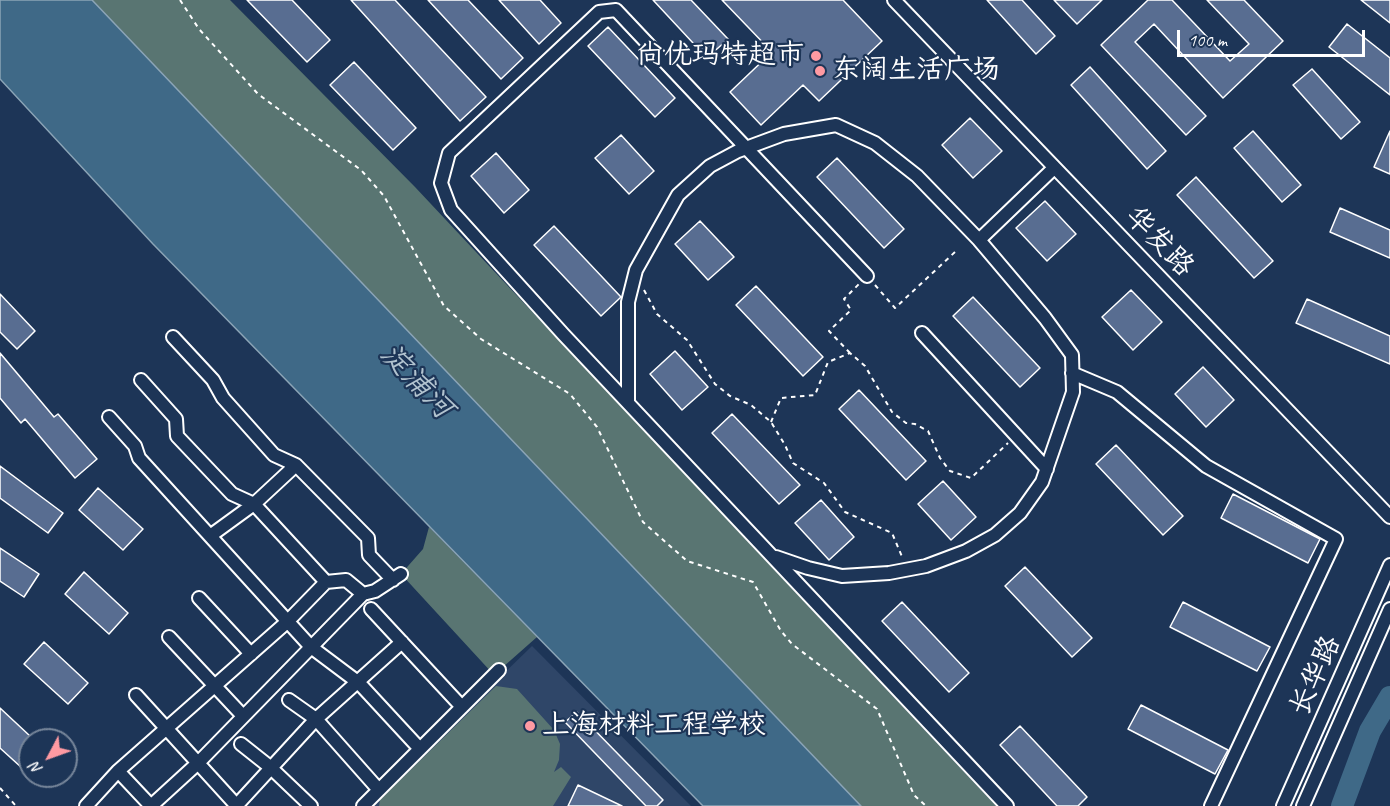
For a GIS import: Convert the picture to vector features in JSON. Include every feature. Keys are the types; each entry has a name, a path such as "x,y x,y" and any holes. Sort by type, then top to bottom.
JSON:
{"street":[{"name":"华发路","path":"894,0 1390,517"},
{"path":"867,276 616,10 599,12 449,153 441,183 451,210 628,403 1007,806"},
{"path":"628,403 628,302 634,276 678,195 710,166 745,148 784,134 836,124 875,143 916,176 979,240 1045,318 1072,355 1073,393 1042,482 1020,513 995,535 946,558 906,570 842,576 808,568 772,555"},
{"path":"979,240 1054,168"},
{"path":"922,333 1047,469"},
{"path":"118,771 151,806 198,763 363,594 375,591 397,577 369,555 368,538 296,465 274,455 223,398 213,380 173,337"},
{"path":"1072,373 1117,392 1206,466 1336,539 1211,806"},
{"path":"141,380 176,419 177,436 232,494 254,504 326,582"},
{"path":"109,417 135,446 139,458 311,647 359,683 420,749"},
{"path":"210,536 254,504 296,465"},
{"name":"长华路","path":"1283,806 1390,565"},
{"path":"86,806 118,771 251,654 326,582 346,580 363,594"},
{"path":"199,598 251,654"},
{"path":"371,609 462,707"},
{"name":"长华路","path":"1302,806 1390,609"},
{"path":"169,638 243,716"},
{"path":"136,695 236,806 316,719 359,683 402,642"},
{"path":"363,806 499,670"},
{"path":"289,700 316,719 379,790"},
{"path":"241,744 270,767 311,806"}],"path":[{"path":"180,0 199,29 258,94 361,170 384,196 444,306 481,339 570,394 597,427 643,522 687,561 753,582 781,631 792,644 878,709 914,795 926,806"},
{"path":"955,252 895,308 867,276 844,299 851,310 829,331 865,366 892,412 906,423 915,424 928,431 940,458 950,471 970,478 1016,435"},
{"path":"634,276 657,314 687,340 715,384 730,396 751,405 771,422 793,464 824,483 845,512 892,533 901,550 906,570"},
{"path":"771,422 780,398 815,395 828,362 850,353"},
{"path":"0,788 16,806"}],"shaded area":[{"name":"上海材料工程学校","path":"532,646 691,806 367,806"}],"green space":[{"path":"92,0 230,0 415,187 996,806 861,806"},
{"path":"429,527 537,637 494,675 401,574 423,549"},
{"path":"496,686 517,689 554,730 560,744 559,760 554,772 561,767 571,777 553,806 379,806 380,800"}],"water":[{"name":"淀浦河","path":"0,0 92,0 861,806 703,806 153,244 0,79"}],"building":[{"path":"247,0 292,0 330,40 307,62"},
{"path":"351,0 395,0 486,97 460,121"},
{"path":"428,0 468,0 523,58 501,79"},
{"path":"499,0 540,0 561,23 539,44"},
{"path":"653,0 691,0 728,39 707,58"},
{"name":"东阔生活广场","path":"722,0 843,0 882,41 819,101 803,85 761,125 730,92 772,52"},
{"path":"987,0 1022,0 1055,36 1036,54"},
{"path":"1054,0 1102,0 1077,24"},
{"path":"1148,0 1172,0 1230,61 1249,44 1207,0 1244,0 1283,41 1223,98 1154,24 1135,42 1206,116 1186,135 1101,45"},
{"path":"1361,0 1390,0 1390,23"},
{"path":"1347,24 1390,58 1390,95 1329,47"},
{"path":"608,27 675,98 655,117 588,46"},
{"path":"354,62 416,128 393,150 330,85"},
{"path":"1090,67 1166,151 1147,169 1071,85"},
{"path":"1312,69 1360,122 1341,139 1293,85"},
{"path":"970,118 1002,151 973,178 942,145"},
{"path":"1253,131 1301,185 1282,202 1234,148"},
{"path":"1390,131 1390,174 1374,167"},
{"path":"621,135 654,171 629,194 595,158"},
{"path":"496,153 529,190 504,213 471,176"},
{"path":"837,158 904,229 884,248 817,177"},
{"path":"1196,177 1273,261 1254,278 1177,195"},
{"path":"1045,201 1076,234 1047,261 1016,228"},
{"path":"1340,208 1390,230 1390,258 1330,232"},
{"path":"700,221 734,257 708,280 675,244"},
{"path":"554,226 621,297 601,316 534,245"},
{"path":"756,286 823,357 803,376 736,305"},
{"path":"1131,290 1162,322 1133,350 1102,317"},
{"path":"0,294 35,331 17,349 0,332"},
{"path":"973,297 1040,368 1020,387 953,316"},
{"path":"1307,299 1390,336 1390,364 1296,323"},
{"path":"675,351 708,387 682,410 650,374"},
{"path":"0,353 54,417 58,414 97,459 75,478 25,419 21,423 0,398"},
{"path":"1203,367 1234,400 1206,427 1175,394"},
{"path":"859,390 926,461 906,480 839,409"},
{"path":"732,414 800,485 779,504 712,433"},
{"path":"1116,445 1183,516 1163,535 1096,464"},
{"path":"0,466 63,513 48,533 0,498"},
{"path":"943,481 976,517 951,540 918,504"},
{"path":"98,488 143,529 123,550 79,510"},
{"path":"1233,494 1320,539 1308,563 1221,518"},
{"path":"821,500 854,537 829,560 795,523"},
{"path":"0,548 39,574 24,597 0,581"},
{"path":"1025,567 1092,638 1072,657 1005,586"},
{"path":"84,572 128,613 109,634 65,594"},
{"path":"902,602 969,673 949,692 882,621"},
{"path":"1183,602 1270,647 1257,671 1170,627"},
{"path":"44,642 88,683 68,704 24,664"},
{"path":"1141,705 1228,750 1215,774 1128,729"},
{"path":"0,708 21,728 18,728 18,764 0,748"},
{"path":"577,712 663,800 657,806 646,806 565,722"},
{"path":"1020,726 1087,797 1078,806 1057,806 1000,745"},
{"path":"578,785 622,806 568,806"}],"waterway":[{"path":"1342,806 1370,731 1390,697"}],"place":[{"name":"尚优玛特超市","path":"816,56"},
{"name":"东阔生活广场","path":"820,71"},
{"name":"上海材料工程学校","path":"530,726"}]}
